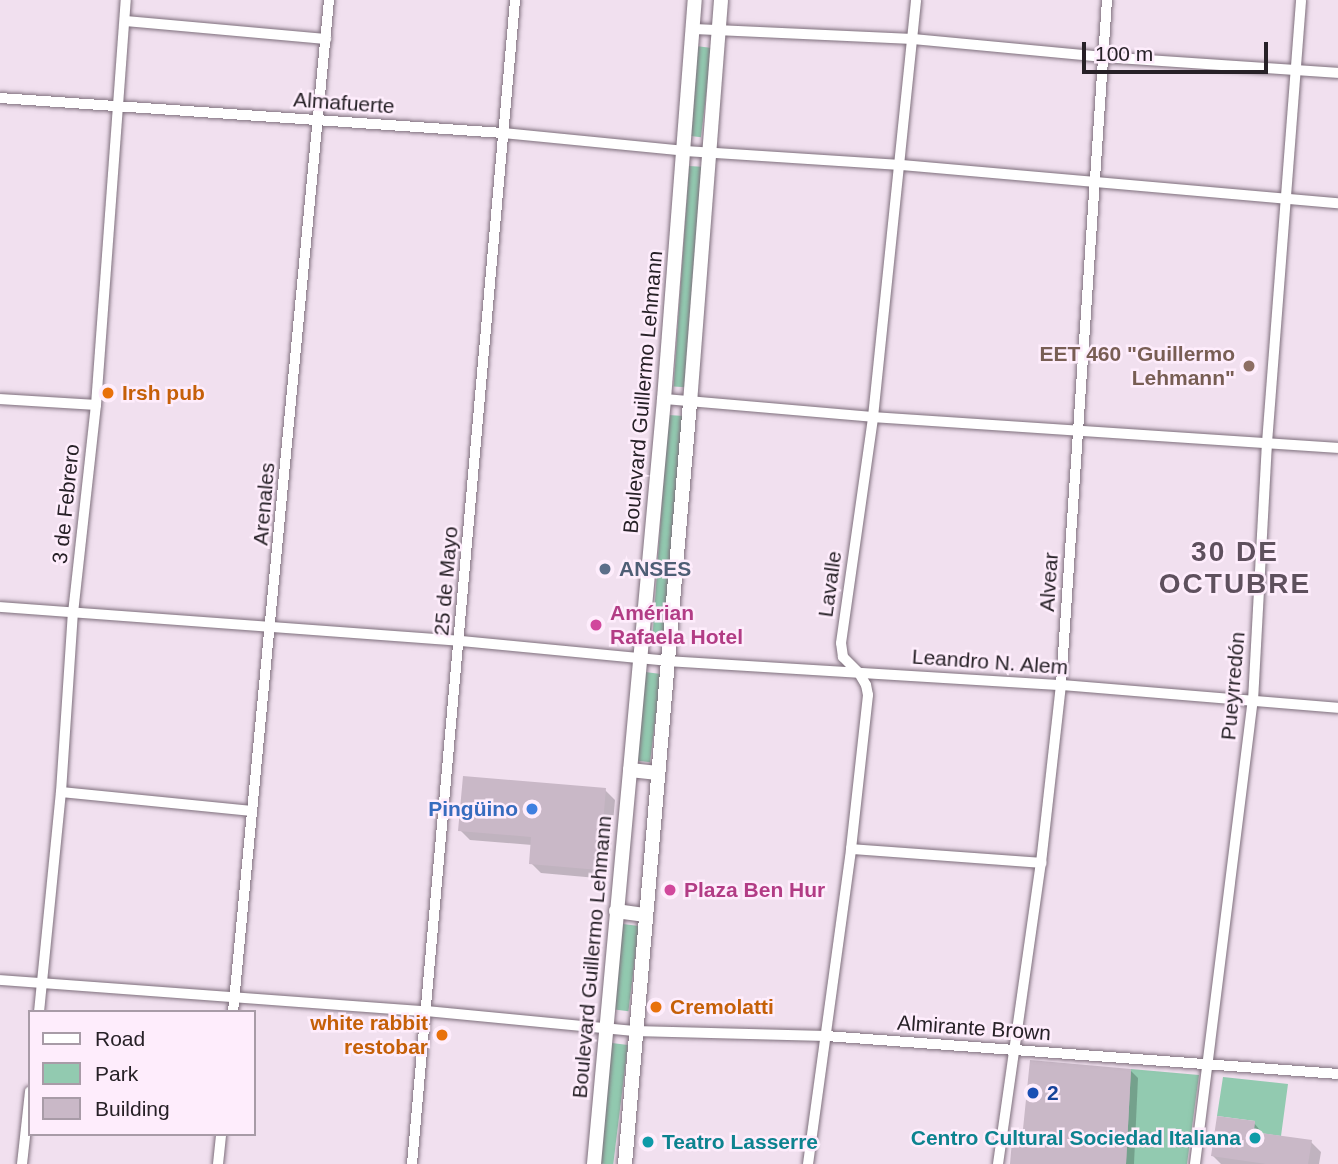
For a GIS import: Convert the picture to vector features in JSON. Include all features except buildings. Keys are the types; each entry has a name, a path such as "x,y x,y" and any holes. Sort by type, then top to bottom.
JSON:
{"main road":[{"name":"Boulevard Guillermo Lehmann","path":"594,1164 664,399 695,0"},
{"path":"625,1164 634,1031 711,153 721,0"},
{"path":"630,770 658,773"},
{"path":"616,911 646,915"}],"street":[{"name":"3 de Febrero","path":"38,1010 61,792 74,613 96,405 126,0"},
{"name":"Arenales","path":"233,1010 272,628 329,0"},
{"name":"25 de Mayo","path":"412,1164 461,641 515,0"},
{"name":"Lavalle","path":"808,1164 851,849 868,695 859,673 843,657 841,643 873,417 916,0"},
{"name":"Alvear","path":"998,1164 1041,863 1061,685 1107,0"},
{"name":"Pueyrredón","path":"1195,1164 1253,701 1267,443 1301,0"},
{"path":"125,21 326,39"},
{"path":"694,29 913,39 1104,57 1338,72"},
{"name":"Almafuerte","path":"0,98 503,133 685,151 901,165 1338,203"},
{"path":"664,399 873,417 1338,448"},
{"path":"0,400 96,405"},
{"name":"Leandro N. Alem","path":"0,607 461,641 639,659 1061,685 1338,708"},
{"path":"61,792 252,811"},
{"path":"851,849 1041,863"},
{"name":"Almirante Brown","path":"0,980 235,996 634,1031 826,1036 1209,1067 1338,1074"},
{"path":"22,1164 28,1109"},
{"path":"218,1164 221,1136"}],"green space":[{"path":"696,46 712,48 701,137 685,135"},
{"path":"689,166 705,167 690,388 674,386"},
{"path":"668,415 684,416 668,644 652,642"},
{"path":"645,672 661,674 650,762 634,760"},
{"path":"623,924 639,926 628,1011 613,1009"},
{"path":"612,1043 628,1045 613,1164 597,1163"},
{"path":"1131,1069 1199,1075 1187,1164 1126,1164"},
{"path":"1223,1077 1288,1084 1281,1136 1253,1132 1255,1121 1217,1116"}],"place":[{"name":"EET 460 \"Guillermo Lehmann\"","path":"1249,366"},
{"name":"Irsh pub","path":"108,393"},
{"name":"ANSES","path":"605,569"},
{"name":"Amérian Rafaela Hotel","path":"596,625"},
{"name":"Pingüino","path":"532,809"},
{"name":"Plaza Ben Hur","path":"670,890"},
{"name":"Cremolatti","path":"656,1007"},
{"name":"white rabbit restobar","path":"442,1035"},
{"name":"2","path":"1033,1093"},
{"name":"Centro Cultural Sociedad Italiana","path":"1255,1138"},
{"name":"Teatro Lasserre","path":"648,1142"}],"district":[{"name":"30 DE OCTUBRE","path":"1235,568"}]}
